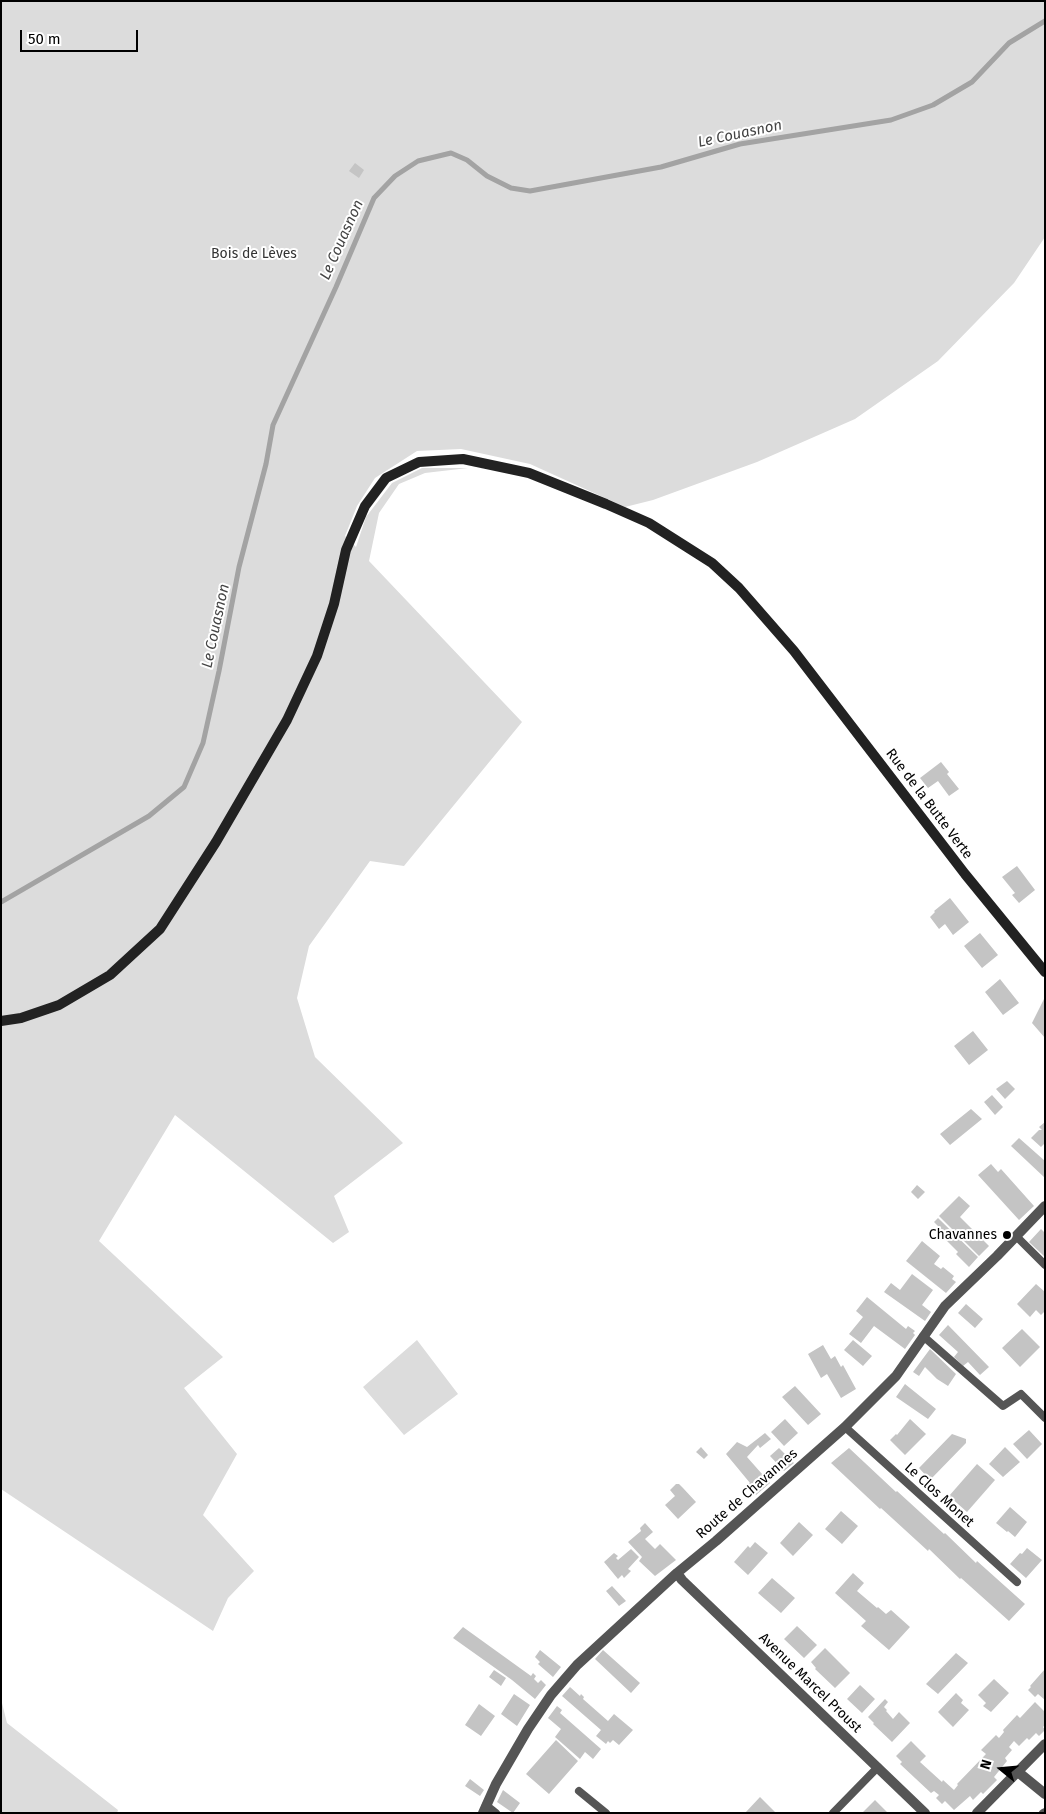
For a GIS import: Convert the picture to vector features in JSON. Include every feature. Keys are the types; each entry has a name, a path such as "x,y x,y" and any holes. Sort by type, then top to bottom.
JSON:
{"street":[{"name":"Rue de la Butte Verte","path":"1,1021 21,1018 59,1005 110,975 160,929 216,842 290,712 317,656 334,604 346,550 364,506 386,478 419,462 463,459 529,473 606,504 649,523 712,563 739,588 794,651 965,874 1045,972"},
{"name":"Route de Chavannes","path":"484,1809 524,1736 551,1695 584,1658 677,1573 845,1427 896,1376 945,1306 1045,1206"},
{"name":"Avenue Marcel Proust","path":"677,1573 682,1580 925,1813"},
{"path":"977,1813 1045,1744"},
{"path":"1018,1772 1045,1794"}],"lane":[{"path":"1016,1236 1045,1266"},
{"path":"923,1336 1003,1406 1021,1394 1045,1418"},
{"name":"Le Clos Monet","path":"845,1427 1017,1582"},
{"path":"833,1813 878,1767"},
{"path":"579,1791 606,1813"},
{"path":"484,1809 496,1813"}],"green space":[{"name":"Bois de Lèves","path":"1,1 1045,1 1045,237 1014,283 938,361 855,419 757,462 653,500 625,507 530,464 461,449 417,451 375,478 357,506 345,536 356,547 366,517 392,483 422,468 468,468 425,473 399,484 379,513 369,561 522,722 404,866 370,861 309,946 297,998 315,1057 403,1143 334,1196 349,1232 333,1243 175,1115 99,1241 223,1357 184,1388 237,1454 203,1515 254,1571 228,1598 213,1631 1,1489"},
{"path":"417,1340 458,1394 404,1435 363,1387"},
{"path":"1,1699 7,1723 118,1810 117,1813 1,1813"}],"building":[{"path":"355,163 364,170 359,178 349,171"},
{"path":"941,762 949,772 947,774 959,789 949,796 938,781 928,788 920,778"},
{"path":"1017,866 1035,890 1019,903 1012,895 1015,893 1002,877"},
{"path":"950,898 969,922 953,935 945,924 939,929 930,917 934,911"},
{"path":"980,933 998,955 982,968 964,946"},
{"path":"1000,979 1019,1003 1003,1015 985,992"},
{"path":"1045,997 1045,1038 1032,1023"},
{"path":"973,1031 988,1050 969,1065 954,1046"},
{"path":"1007,1081 1015,1089 1005,1099 996,1089"},
{"path":"992,1095 1003,1107 995,1115 984,1102"},
{"path":"971,1109 982,1119 950,1145 940,1134"},
{"path":"1045,1122 1045,1143 1041,1147 1031,1138 1039,1130 1042,1130 1039,1127"},
{"path":"1019,1138 1045,1161 1045,1178 1011,1146"},
{"path":"991,1164 998,1172 1001,1169 1034,1206 1019,1220 978,1175"},
{"path":"917,1185 925,1192 918,1199 911,1192"},
{"path":"959,1196 970,1206 960,1217 989,1246 979,1256 939,1216"},
{"path":"938,1218 978,1257 969,1267 956,1254 958,1252 940,1234 943,1231 934,1222"},
{"path":"1041,1229 1045,1233 1045,1257 1029,1242"},
{"path":"922,1241 940,1256 934,1264 941,1269 943,1267 954,1276 952,1279 956,1282 946,1293 906,1261"},
{"path":"912,1274 933,1290 922,1305 931,1312 925,1321 884,1292 891,1283 900,1290"},
{"path":"1036,1284 1045,1292 1045,1311 1041,1315 1036,1310 1030,1317 1017,1304"},
{"path":"867,1297 906,1329 908,1326 915,1331 913,1333 915,1335 905,1349 874,1326 861,1343 849,1334 863,1317 856,1311"},
{"path":"966,1304 983,1319 975,1328 958,1313"},
{"path":"948,1325 989,1367 980,1375 968,1362 963,1366 954,1357 958,1352 939,1335"},
{"path":"1022,1329 1040,1347 1020,1367 1002,1348"},
{"path":"853,1340 872,1356 863,1366 844,1350"},
{"path":"823,1345 831,1359 835,1356 841,1367 843,1365 856,1389 841,1398 827,1374 821,1378 808,1354"},
{"path":"930,1349 956,1374 948,1386 937,1379 925,1367 919,1376 913,1372"},
{"path":"905,1384 936,1409 928,1419 896,1397"},
{"path":"795,1386 821,1414 808,1425 782,1397"},
{"path":"785,1419 798,1433 784,1446 771,1432"},
{"path":"910,1419 926,1434 905,1455 890,1440 897,1435"},
{"path":"1029,1430 1042,1444 1027,1459 1013,1444"},
{"path":"765,1433 771,1439 760,1448 758,1445 747,1457 770,1483 756,1495 747,1485 750,1483 726,1454 737,1442 747,1447"},
{"path":"952,1434 966,1439 966,1443 930,1480 919,1468"},
{"path":"701,1447 708,1455 704,1459 696,1452"},
{"path":"1005,1447 1020,1462 1003,1477 989,1464"},
{"path":"779,1448 794,1463 784,1471 770,1456"},
{"path":"849,1448 976,1563 977,1561 1025,1604 1009,1621 960,1579 929,1549 928,1551 880,1509 831,1463"},
{"path":"977,1464 995,1480 967,1512 949,1496"},
{"path":"676,1484 679,1484 696,1502 678,1519 665,1505 675,1496 670,1490"},
{"path":"1010,1507 1027,1522 1015,1537 996,1523"},
{"path":"841,1511 858,1526 842,1544 825,1529"},
{"path":"799,1522 813,1535 793,1556 780,1543"},
{"path":"645,1523 653,1532 645,1539 655,1549 660,1544 676,1560 655,1576 639,1561 642,1557 628,1542 641,1531 640,1528"},
{"path":"755,1542 768,1553 748,1575 734,1562 748,1546 750,1548"},
{"path":"1027,1548 1042,1560 1026,1578 1010,1564"},
{"path":"631,1549 639,1557 628,1569 631,1571 624,1578 622,1575 618,1579 604,1562 614,1553 618,1556 616,1558 618,1560"},
{"path":"853,1573 864,1583 857,1591 886,1614 891,1610 910,1627 889,1650 861,1626 866,1621 835,1593"},
{"path":"772,1578 795,1598 781,1613 758,1593"},
{"path":"612,1586 626,1601 619,1606 606,1591"},
{"path":"797,1626 817,1645 804,1658 784,1639"},
{"path":"463,1627 531,1676 533,1673 536,1676 534,1679 538,1683 541,1680 546,1685 535,1699 512,1680 453,1638"},
{"path":"825,1648 850,1673 835,1688 815,1669 811,1662"},
{"path":"540,1650 561,1667 553,1677 538,1664 540,1662 535,1657"},
{"path":"603,1650 640,1683 631,1693 595,1659"},
{"path":"956,1653 968,1663 938,1694 926,1684"},
{"path":"1045,1669 1045,1700 1038,1694 1035,1697 1028,1690"},
{"path":"494,1670 506,1678 501,1686 489,1677"},
{"path":"994,1679 1009,1693 991,1712 983,1706 986,1703 978,1695"},
{"path":"860,1685 875,1699 862,1713 847,1699"},
{"path":"570,1687 580,1696 581,1694 584,1697 583,1699 608,1721 614,1714 633,1730 619,1745 613,1740 610,1743 608,1741 606,1744 596,1736 601,1730 562,1696"},
{"path":"956,1693 963,1700 961,1703 969,1710 953,1727 938,1712"},
{"path":"514,1694 530,1705 517,1726 501,1714"},
{"path":"885,1699 888,1702 884,1707 893,1719 899,1712 910,1723 892,1742 868,1717"},
{"path":"1035,1702 1045,1712 1045,1725 1043,1727 1045,1730 1039,1736 1036,1733 1029,1740 1027,1738 1019,1746 1014,1741 1009,1747 1012,1750 1005,1758 1007,1761 994,1777 997,1780 983,1794 981,1792 973,1800 970,1796 954,1810 945,1801 942,1804 936,1798 939,1795 934,1791 931,1793 900,1764 902,1762 896,1756 911,1741 926,1756 920,1762 954,1790 957,1784 986,1754 981,1750 996,1735 999,1738 1004,1732 1003,1730 1017,1715 1020,1718"},
{"path":"479,1704 495,1716 481,1736 465,1725"},
{"path":"557,1706 562,1710 560,1713 601,1749 593,1759 585,1752 580,1759 555,1737 561,1729 548,1718"},
{"path":"556,1740 578,1761 549,1794 526,1774"},
{"path":"470,1779 484,1790 480,1796 465,1786"},
{"path":"503,1790 520,1803 513,1813 497,1802"},
{"path":"760,1797 776,1813 745,1813"},
{"path":"875,1800 888,1813 862,1813"}],"waterway":[{"name":"Le Couasnon","path":"1,902 149,816 184,787 203,743 239,567 266,464 273,425 374,198 395,176 418,161 451,153 467,160 487,176 511,188 530,191 661,167 740,144 891,120 933,105 972,82 1009,43 1045,21"}],"place":[{"name":"Chavannes","path":"1007,1235"}]}
